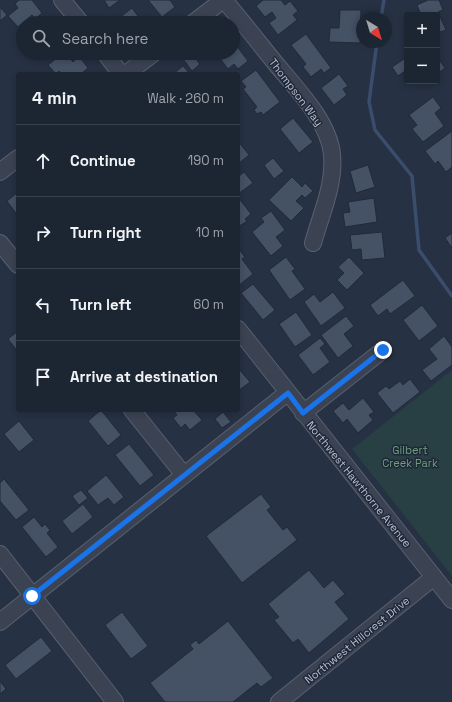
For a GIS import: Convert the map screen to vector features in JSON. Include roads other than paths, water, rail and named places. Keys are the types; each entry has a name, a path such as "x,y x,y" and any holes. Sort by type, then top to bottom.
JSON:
{"street":[{"path":"62,0 75,16"},
{"path":"201,16 218,2"},
{"name":"Thompson Way","path":"218,2 230,16"},
{"name":"Thompson Way","path":"240,27 310,106 325,130 332,153 332,170 329,192 313,243"},
{"path":"111,60 120,72"},
{"path":"129,72 145,60"},
{"path":"0,172 16,160"},
{"path":"0,243 16,263"},
{"name":"Northwest Hawthorne Avenue","path":"240,332 452,600"},
{"path":"303,413 383,350"},
{"path":"0,622 288,393"},
{"path":"134,412 184,475"},
{"path":"0,554 115,702"},
{"name":"Northwest Hillcrest Drive","path":"279,702 434,577"}],"waterway":[{"path":"382,12 384,0"},
{"path":"376,48 369,102 375,130 412,176 419,250 452,296"}],"park label":[{"name":"Gilbert Creek Park","path":"410,456"}]}
